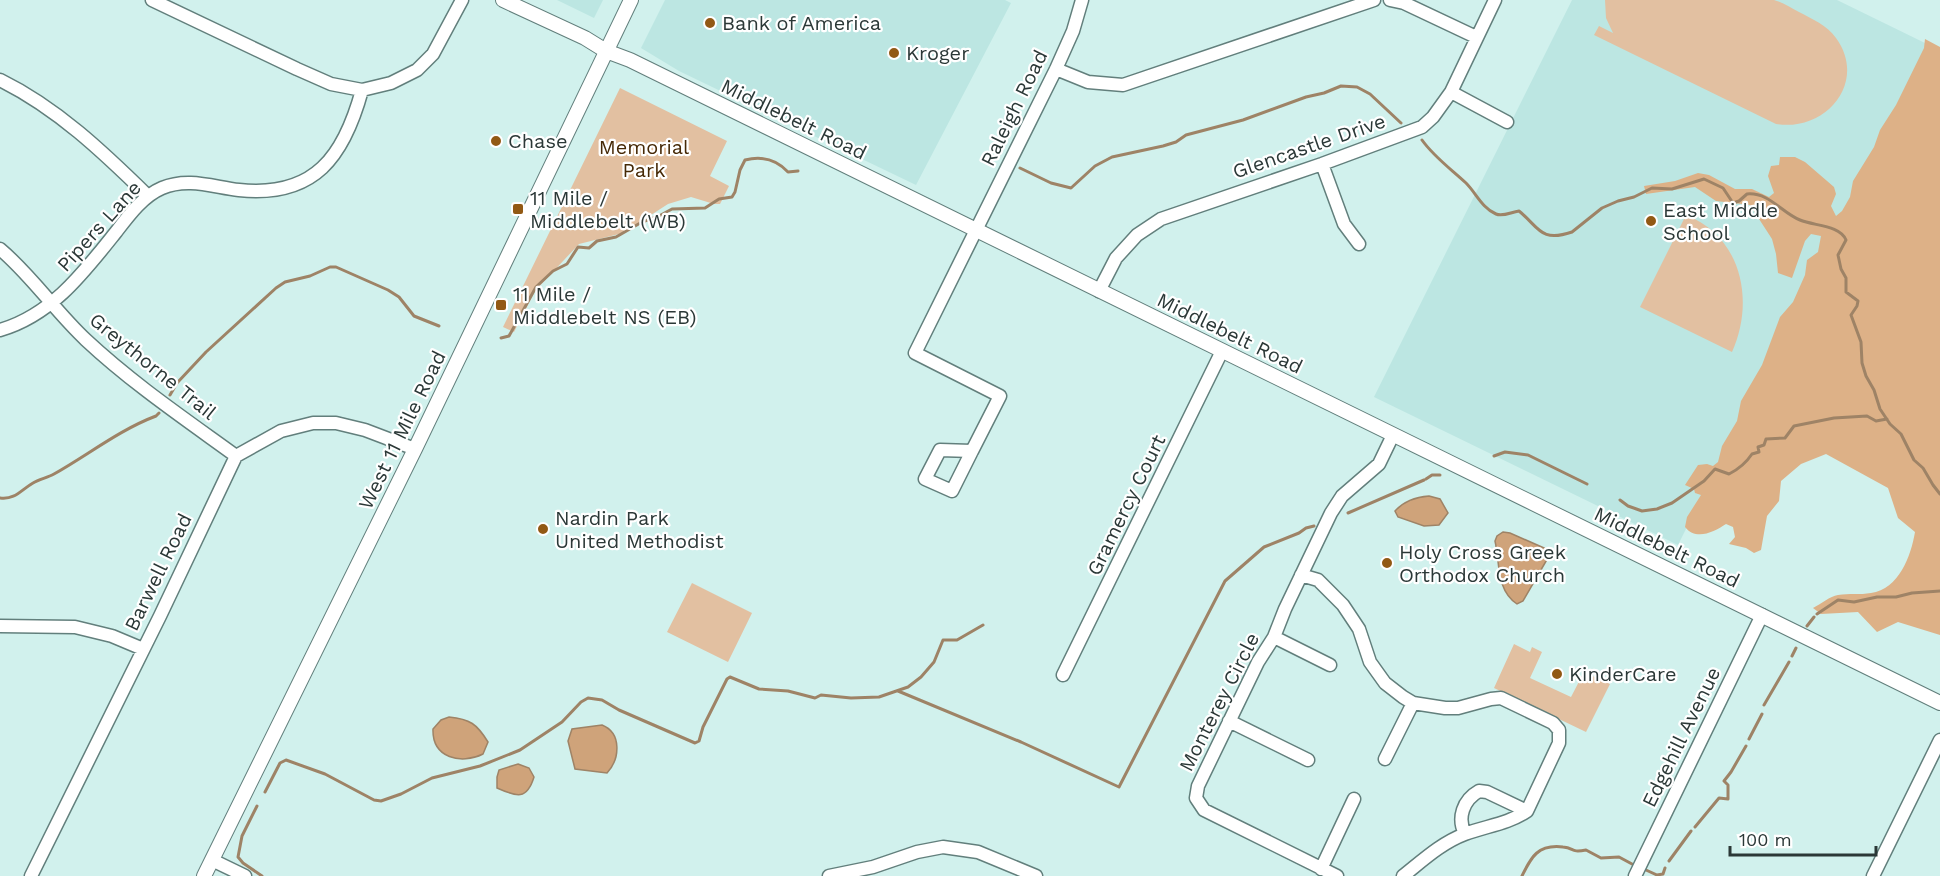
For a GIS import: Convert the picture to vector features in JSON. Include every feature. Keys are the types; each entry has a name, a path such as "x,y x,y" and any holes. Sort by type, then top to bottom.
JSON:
{"street":[{"path":"152,0 305,73 331,84 362,90 391,83 417,70 433,54 462,0"},
{"name":"Middlebelt Road","path":"503,0 585,38 606,51 630,60 1940,703"},
{"name":"West 11 Mile Road","path":"204,876 415,449 631,0"},
{"name":"Raleigh Road","path":"972,451 1000,396 915,353 1056,69 1073,31 1082,0"},
{"path":"1056,69 1088,82 1123,85 1374,0"},
{"path":"1390,0 1404,3 1476,37"},
{"name":"Glencastle Drive","path":"1099,291 1116,258 1137,235 1161,219 1322,165 1422,127 1434,117 1451,92 1495,0"},
{"path":"0,80 18,88 52,110 148,196"},
{"name":"Pipers Lane","path":"0,330 29,318 52,304 80,276 126,219 148,196 161,188 193,183 237,190 261,191 283,188 305,180 325,166 344,141 354,119 362,90"},
{"path":"1451,92 1507,122"},
{"path":"1322,165 1344,224 1359,244"},
{"name":"Greythorne Trail","path":"0,249 16,263 85,339 118,368 236,456"},
{"name":"Gramercy Court","path":"1063,675 1222,351"},
{"path":"236,456 280,431 313,423 346,425 415,449"},
{"name":"Monterey Circle","path":"1337,876 1204,810 1196,798 1198,786 1258,662 1274,637 1284,609 1331,513 1342,496 1379,464 1393,435"},
{"name":"Barwell Road","path":"31,876 236,456"},
{"path":"1301,575 1318,580 1344,605 1359,629 1370,662 1384,683 1413,703 1458,708 1501,698 1553,723 1559,730 1559,743 1527,811 1516,818 1465,834 1430,854 1402,876"},
{"name":"Edgehill Avenue","path":"1635,876 1762,615"},
{"path":"0,626 75,627 111,636 143,649"},
{"path":"1274,637 1330,665"},
{"path":"1385,759 1413,703"},
{"path":"1229,721 1308,760"},
{"path":"1873,876 1940,740"},
{"path":"1465,834 1461,825 1461,815 1471,795 1479,791 1487,792 1527,811"},
{"path":"1322,868 1354,799"},
{"path":"829,876 873,867 917,852 943,848 978,852 1036,876"},
{"path":"212,860 245,876"}],"shaded area":[{"path":"557,0 603,0 594,18"},
{"path":"665,0 1005,0 1011,3 916,185 679,71 641,48"},
{"name":"East Middle School","path":"1572,0 1837,0 1927,44 1678,545 1374,397"},
{"path":"1925,39 1940,47 1940,635 1898,622 1877,632 1858,612 1821,614 1813,608 1835,596 1871,593 1889,585 1907,561 1915,532 1898,518 1888,488 1826,454 1801,464 1781,481 1779,501 1767,516 1761,550 1754,553 1746,548 1729,544 1735,537 1733,527 1726,524 1705,534 1694,534 1685,527 1687,517 1701,495 1685,485 1698,465 1713,466 1718,462 1722,446 1737,421 1741,401 1762,365 1780,317 1793,302 1805,275 1807,260 1818,252 1821,236 1811,234 1805,241 1792,278 1778,273 1772,239 1750,205 1716,201 1695,187 1646,194 1644,186 1675,181 1698,173 1709,175 1735,189 1752,189 1769,197 1774,193 1768,176 1771,166 1779,165 1780,157 1795,157 1805,162 1834,187 1836,194 1831,206 1836,216 1842,211 1850,197 1853,181 1896,105 1924,48"},
{"path":"1429,496 1440,499 1448,513 1439,525 1424,526 1398,517 1395,511 1406,502"},
{"path":"1503,532 1544,548 1548,551 1549,556 1523,601 1517,604 1505,591 1500,576 1495,541 1497,536"},
{"path":"449,717 468,721 480,731 488,742 483,754 457,759 443,753 437,747 433,729 441,720"},
{"path":"602,725 613,734 616,740 615,761 607,773 575,769 568,741 572,729"},
{"path":"518,764 529,768 534,777 528,790 516,795 497,788 499,770"}],"green space":[{"path":"1605,0 1777,1 1819,23 1836,38 1845,55 1847,71 1844,87 1837,100 1825,112 1811,120 1794,124 1776,124 1594,35 1599,26 1613,33 1606,18"},
{"name":"Memorial Park","path":"620,88 727,141 710,176 729,186 720,204 691,197 668,204 623,233 579,244 535,291 514,332 503,327"},
{"path":"1686,215 1705,225 1720,239 1739,273 1742,312 1739,332 1732,352 1640,307"},
{"path":"692,583 752,613 728,662 667,632"},
{"path":"1514,644 1530,652 1532,647 1542,652 1530,678 1571,697 1584,672 1610,684 1586,732 1494,688"}],"waterway":[{"path":"1020,168 1051,183 1071,188 1095,166 1112,157 1176,142 1186,135 1243,120 1341,86 1357,87 1370,94 1401,123"},
{"path":"1422,140 1491,211 1501,215 1519,211 1541,232 1553,236 1572,232 1602,208 1652,188 1672,189 1704,179 1723,188 1733,203 1747,194 1755,194 1769,200 1793,217 1838,231 1846,240 1838,255 1846,278 1846,292 1858,301 1851,315 1861,342 1862,363 1866,376 1874,390 1880,409 1890,424 1901,434 1914,460 1923,468 1940,494"},
{"path":"501,338 509,336 536,287 553,271 567,264 578,247 589,248 597,241 616,237 672,209 705,208 719,199 732,197 745,160 757,158 768,160 788,172 798,171"},
{"path":"170,395 177,383 206,352 276,288 285,282 310,276 330,267 336,267 388,290 399,297 414,316 439,326"},
{"path":"0,498 14,496 116,435 159,413"},
{"path":"1620,500 1642,511 1657,509 1672,503 1704,481 1715,469 1729,474 1736,470 1752,454 1759,452 1758,447 1764,445 1766,439 1785,438 1794,426 1834,418 1867,416 1876,421 1887,419"},
{"path":"1494,456 1505,452 1528,455 1587,484"},
{"path":"1426,479 1432,475 1440,475"},
{"path":"1348,513 1424,480"},
{"path":"898,691 1021,742 1119,787 1225,581 1264,547 1314,526"},
{"path":"1817,614 1838,600 1854,602 1877,597 1896,597 1912,593 1940,591"},
{"path":"1807,626 1814,617"},
{"path":"265,792 280,763 286,760 325,774 374,800 381,801 401,794 432,778 480,766 520,750 562,722 581,702 588,698 602,700 619,710 695,743 699,741 703,727 730,677 759,689 788,691 815,698 821,695 851,698 879,697 908,687 921,677 934,662 943,640 957,640 983,625"},
{"path":"1792,656 1796,648"},
{"path":"1764,705 1789,662"},
{"path":"1749,739 1762,714"},
{"path":"1695,827 1719,798 1728,799 1728,785 1724,781 1746,746"},
{"path":"257,806 242,836 238,857 262,876"},
{"path":"1669,861 1691,831"},
{"path":"1522,876 1536,853 1554,847 1575,851 1586,850 1601,858 1619,857 1632,864"},
{"path":"1646,870 1657,875 1663,874 1665,868"}],"place":[{"name":"Bank of America","path":"710,23"},
{"name":"Kroger","path":"894,53"},
{"name":"Chase","path":"496,141"},
{"name":"11 Mile / Middlebelt (WB)","path":"518,209"},
{"name":"East Middle School","path":"1651,221"},
{"name":"11 Mile / Middlebelt NS (EB)","path":"501,305"},
{"name":"Nardin Park United Methodist","path":"543,529"},
{"name":"Holy Cross Greek Orthodox Church","path":"1387,563"},
{"name":"KinderCare","path":"1557,674"}]}
